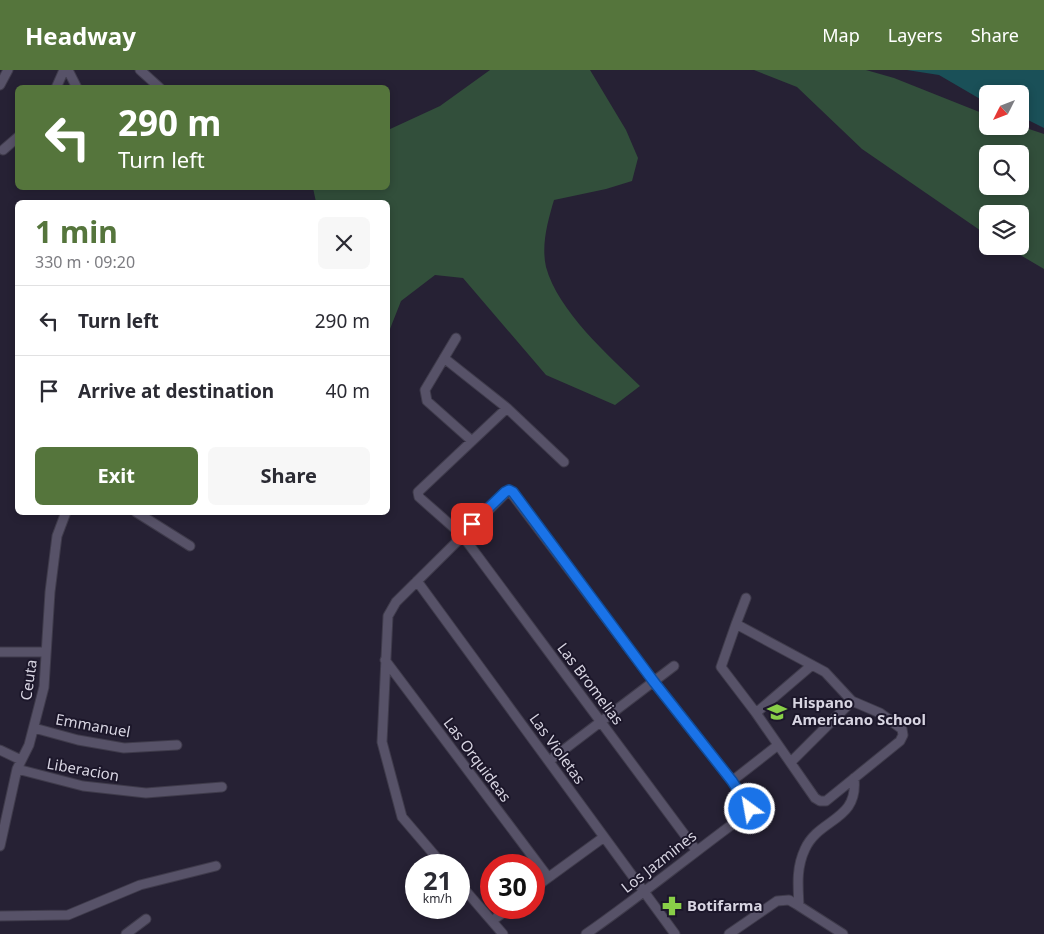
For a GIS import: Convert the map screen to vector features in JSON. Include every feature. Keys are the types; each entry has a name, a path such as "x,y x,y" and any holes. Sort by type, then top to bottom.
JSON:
{"street":[{"path":"0,85 8,70"},
{"path":"57,85 64,70"},
{"path":"68,70 76,85"},
{"path":"140,70 157,85"},
{"path":"4,150 15,139"},
{"path":"456,338 425,390 427,401 472,441 508,408"},
{"path":"444,358 508,408 564,462"},
{"name":"Las Bromelias","path":"472,441 418,492 419,497 462,535 696,850"},
{"path":"433,854 408,826 398,808 382,742 388,616 396,602 509,490 513,492 654,682 732,781 778,745"},
{"name":"Ceuta","path":"0,846 17,769 34,728 44,687 50,592 57,536 65,515"},
{"path":"141,515 190,546"},
{"name":"Las Violetas","path":"417,581 675,934"},
{"path":"736,624 826,672 852,701 880,713 902,729 903,735 826,801 820,801 815,798 756,713 721,668 736,624 746,598"},
{"path":"0,652 46,652"},
{"name":"Las Orquideas","path":"385,660 548,877"},
{"path":"756,713 812,665"},
{"path":"549,761 674,666"},
{"path":"790,762 852,701"},
{"name":"Emmanuel","path":"34,728 78,740 124,748 177,745"},
{"path":"0,750 21,760"},
{"name":"Liberacion","path":"17,769 83,786 146,793 222,787"},
{"path":"799,906 797,873 805,848 819,832 842,815 854,796 854,778"},
{"name":"Los Jazmines","path":"588,934 645,892 696,850 749,812 749,804 732,781"},
{"path":"545,879 604,837"},
{"path":"0,916 68,915 140,885 216,866"},
{"path":"470,896 503,934"},
{"path":"729,934 777,901 789,900 845,934"},
{"path":"126,934 146,919"}],"shaded area":[{"path":"490,70 590,70 626,130 638,158 632,181 606,189 554,200 544,250 546,267 561,300 586,331 640,386 615,405 546,375 463,278 435,275 401,301 390,329 390,200 316,200 313,190 390,190 390,129 440,106"},
{"path":"754,70 866,70 894,78 979,112 979,135 1029,135 1029,129 1044,134 1044,269 1020,255 1029,255 1029,205 979,205 979,229 862,149 797,87"},
{"path":"907,70 1044,70 1044,128 1029,120 1029,85 979,85 979,98 939,75"}],"place":[{"name":"Hispano Americano School","path":"777,712"},
{"name":"Botifarma","path":"672,906"}],"route":[{"path":"472,524 505,492 509,490 513,492 654,682 732,781 749,804 750,809"}]}
